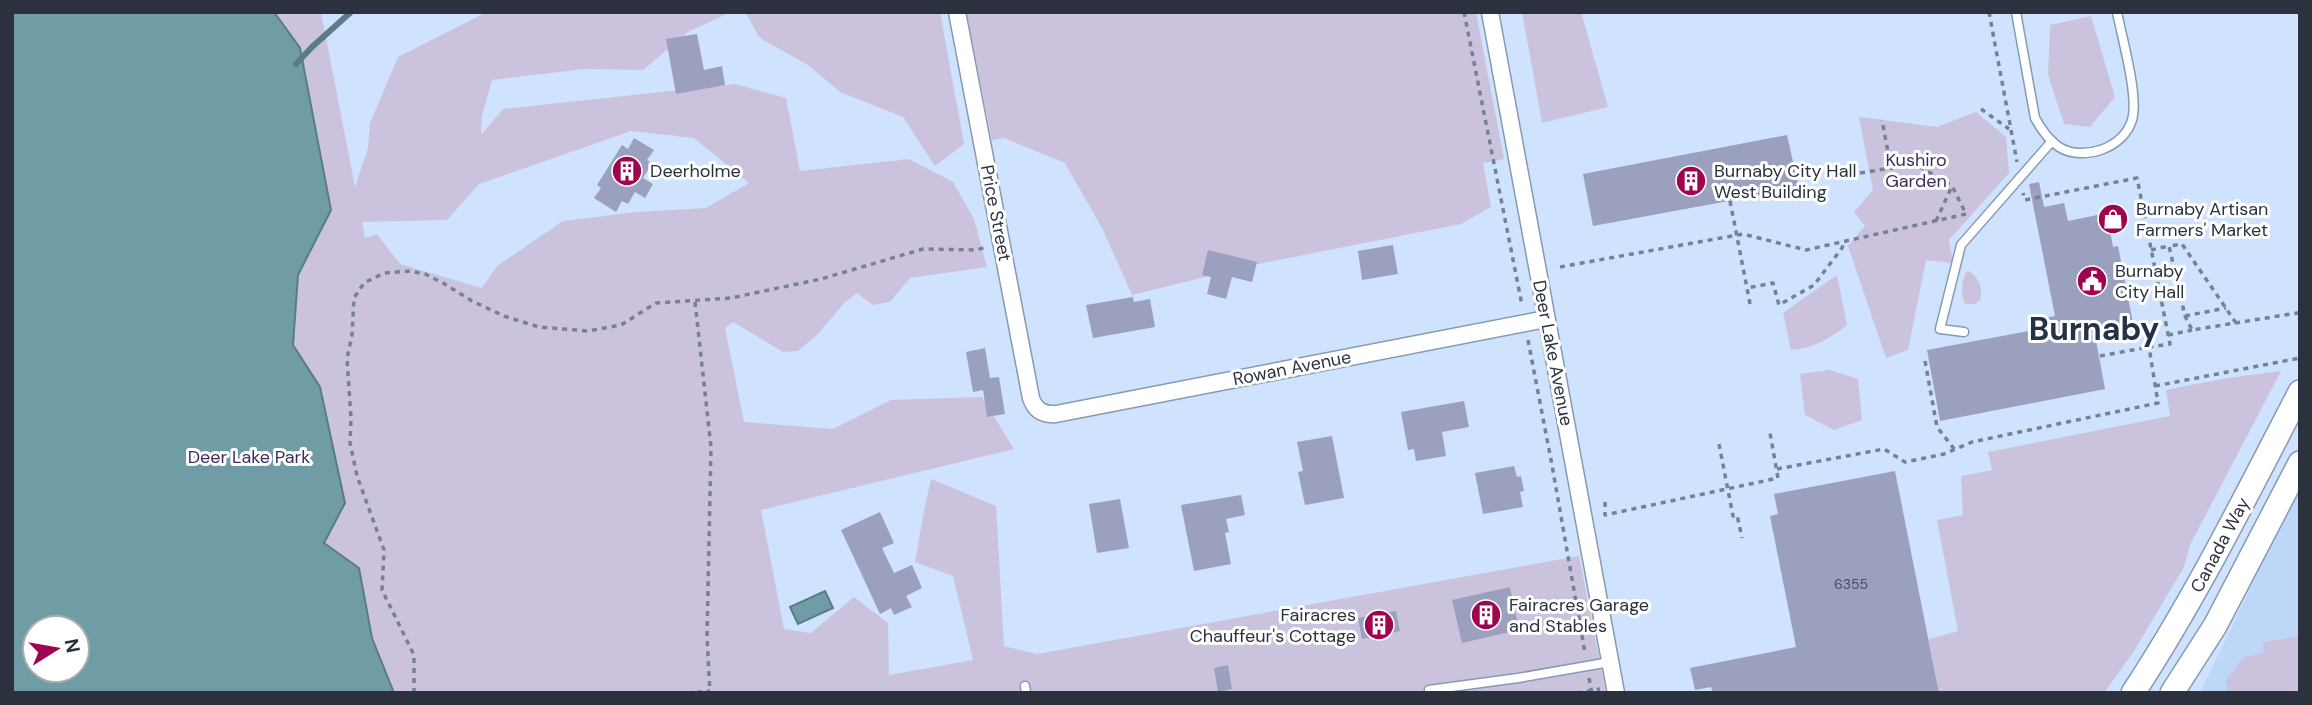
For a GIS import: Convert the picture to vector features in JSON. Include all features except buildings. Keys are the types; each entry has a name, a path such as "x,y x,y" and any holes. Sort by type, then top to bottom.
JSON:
{"main road":[{"name":"Canada Way","path":"2133,693 2171,634 2208,568 2300,392"},
{"name":"Canada Way","path":"2172,693 2215,626 2300,463"}],"street":[{"name":"Price Street","path":"957,12 1031,398 1039,411"},
{"name":"Deer Lake Avenue","path":"1490,12 1610,662 1611,690"},
{"name":"Rowan Avenue","path":"1039,411 1049,415 1056,414 1546,319"}],"lane":[{"path":"2016,12 2035,118 2052,141 2068,151 2078,153 2094,151 2118,142 2130,127 2133,118 2133,96 2117,12"},
{"path":"1964,332 1940,329 1961,245 2052,141"},
{"path":"1429,690 1610,662"}],"path":[{"path":"1464,12 1523,310"},
{"path":"1989,12 2025,200 2137,178 2170,344 2100,356"},
{"path":"1981,109 2011,131"},
{"path":"1882,120 1891,168"},
{"path":"1560,267 1742,234 1806,250 1966,214 1952,186 1914,163 1860,173"},
{"path":"1936,221 1952,186"},
{"path":"1730,201 1750,304"},
{"path":"1747,288 1773,283 1779,304 1814,285 1842,248 1843,242"},
{"path":"414,693 414,655 382,590 384,550 357,475 350,443 347,359 352,335 354,298 364,283 375,276 393,272 425,274 504,316 539,327 588,331 621,324 656,303 730,298 821,279 923,249 977,250 1002,243"},
{"path":"2151,250 2182,244 2236,323"},
{"path":"2169,246 2185,316 2192,330"},
{"path":"687,693 710,692 707,637 711,447 695,302"},
{"path":"2185,316 2226,308"},
{"path":"2168,335 2300,314"},
{"path":"1528,338 1592,692"},
{"path":"1777,469 1885,449 1905,462 1944,454 1972,442 2158,403 2149,348"},
{"path":"2155,386 2300,358"},
{"path":"1925,361 1937,427 1955,450"},
{"path":"1605,502 1605,515 1778,478 1770,433"},
{"path":"1719,444 1733,516 1737,515 1742,538"},
{"path":"1577,693 1611,690"}],"shaded area":[{"path":"12,12 274,12 300,48 331,210 298,275 293,345 320,387 345,503 324,543 359,568 372,638 394,693 12,693"},
{"path":"2300,485 2300,693 2200,693"},
{"path":"825,591 833,608 798,624 790,607"}],"green space":[{"name":"Deer Lake Park","path":"12,12 321,12 355,187 368,148 370,123 398,57 487,12 731,12 688,32 643,70 584,69 492,80 482,116 481,135 503,109 735,84 786,98 800,171 909,159 953,182 974,219 987,267 910,278 890,302 873,305 857,293 798,351 783,352 733,322 725,328 744,422 833,429 891,400 982,397 1014,449 761,510 784,629 811,633 854,597 888,623 889,675 973,660 953,576 915,562 931,479 996,506 1004,646 1037,654 1579,556 1606,693 12,693","holes":["631,131 694,138 749,183 706,208 636,212 563,221 497,266 482,288 400,264 377,234 365,238 362,222 447,220 479,184"]},
{"path":"745,12 940,12 964,144 935,166 903,117 840,92 808,65 760,38"},
{"path":"966,12 1476,12 1504,159 1483,163 1491,207 1461,224 1258,264 1132,295 1102,228 1065,163 1004,138 992,140"},
{"path":"1522,12 1581,12 1608,107 1542,123"},
{"path":"2091,16 2115,97 2090,127 2064,124 2048,75 2050,25"},
{"name":"Kushiro Garden","path":"1976,112 2006,137 2009,173 1949,240 1953,263 1926,260 1908,350 1886,358 1848,246 1865,226 1854,212 1873,190 1859,117 1937,127"},
{"path":"1969,271 1978,280 1980,287 1980,300 1975,304 1965,304 1962,296 1963,280"},
{"path":"1837,275 1847,325 1821,342 1791,350 1783,313"},
{"path":"1830,370 1858,379 1862,420 1834,430 1805,415 1800,374"},
{"path":"2281,371 2190,545 2184,567 2134,651 2104,693 1939,693 1929,639 1958,631 1937,520 1963,515 1961,476 1992,470 1988,452 2170,416 2166,390"},
{"path":"2300,636 2300,690 2282,693 2228,693 2226,680 2244,657 2264,653 2263,642"}],"waterway":[{"path":"296,64 351,12"}],"place":[{"name":"Deerholme","path":"627,171"},
{"name":"Burnaby City Hall West Building","path":"1691,181"},
{"name":"Burnaby Artisan Farmers' Market","path":"2113,219"},
{"name":"Burnaby City Hall","path":"2092,281"},
{"name":"Fairacres Garage and Stables","path":"1486,615"},
{"name":"Fairacres Chauffeur's Cottage","path":"1379,625"}],"district":[{"name":"Burnaby","path":"2094,329"}]}
